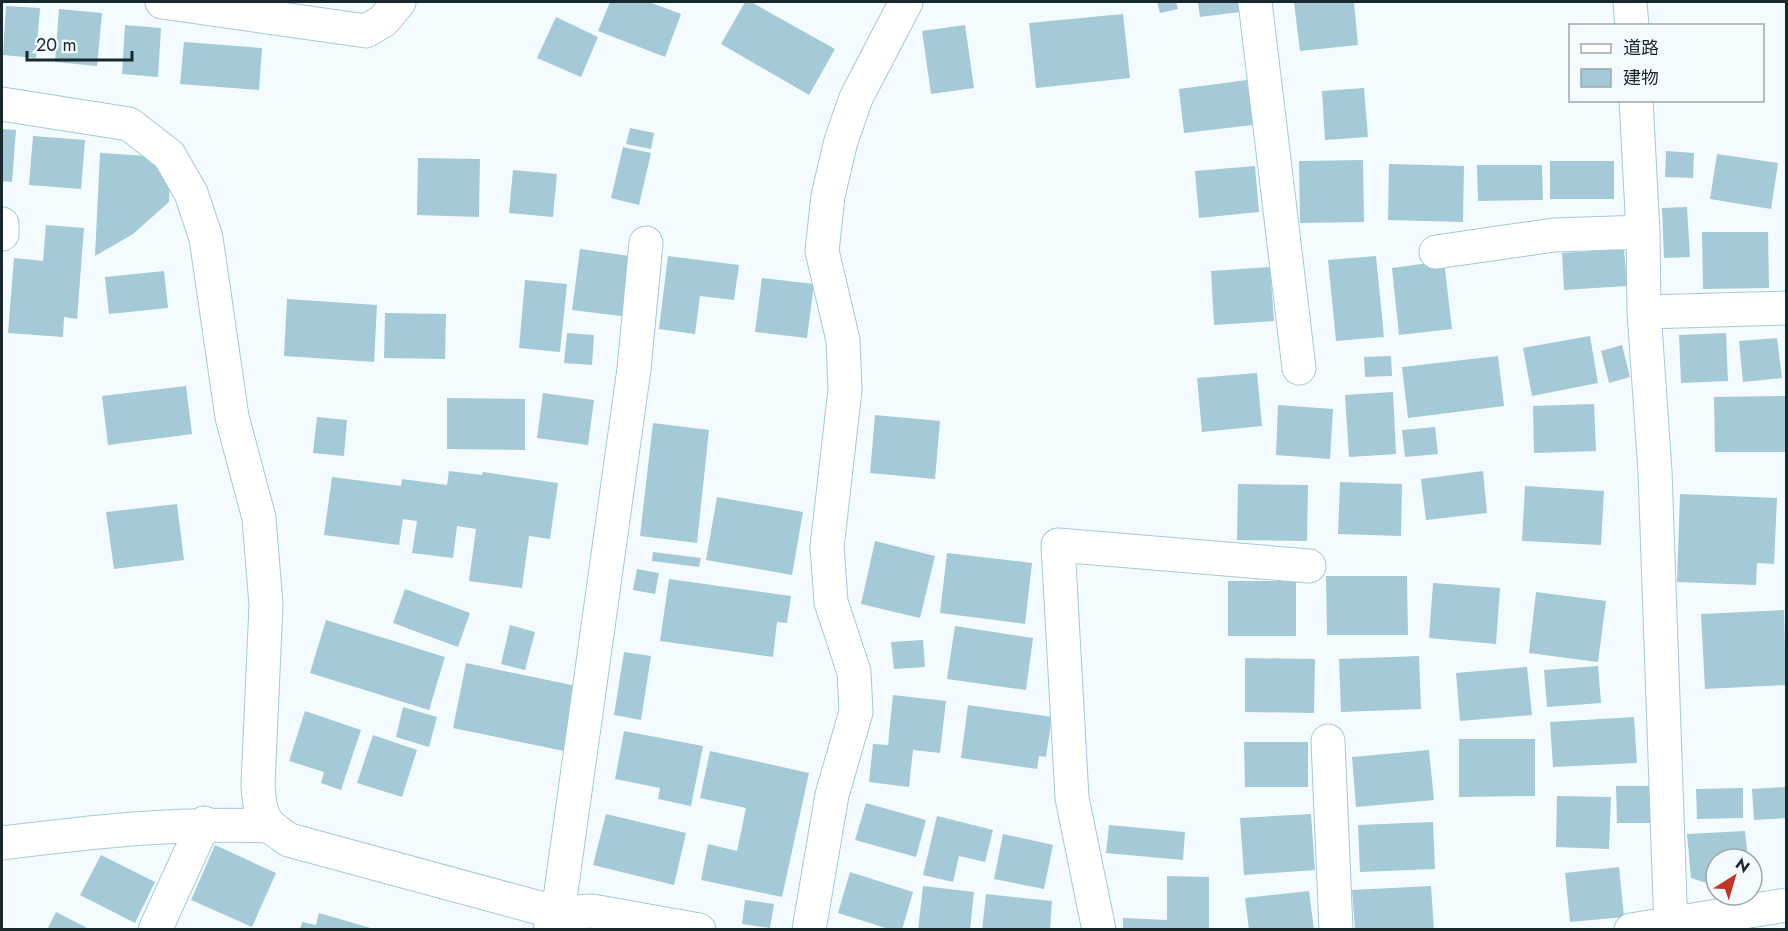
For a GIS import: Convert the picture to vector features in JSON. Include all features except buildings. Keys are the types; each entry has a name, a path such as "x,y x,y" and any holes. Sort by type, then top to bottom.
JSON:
{"street":[{"path":"162,2 366,31 383,21 399,2"},
{"path":"809,930 832,795 856,712 854,672 831,602 827,547 845,390 843,340 822,251 828,196 856,98 906,2"},
{"path":"1255,2 1299,368"},
{"path":"1630,2 1632,24"},
{"path":"1636,102 1643,232 1644,312 1655,471 1670,927"},
{"path":"2,104 103,118 129,124 169,155 191,193 206,238 232,417 259,518 266,605 258,784 260,811 267,826"},
{"path":"2,224 2,234"},
{"path":"1436,252 1554,235 1643,232"},
{"path":"554,921 634,369 646,243"},
{"path":"1644,312 1786,308"},
{"path":"1099,930 1072,798 1058,545 1309,566"},
{"path":"1328,741 1336,930"},
{"path":"155,930 204,823"},
{"path":"2,843 139,827 204,823 267,826 289,840 554,921 592,911 699,930"},
{"path":"1630,930 1670,927 1786,905"}]}
